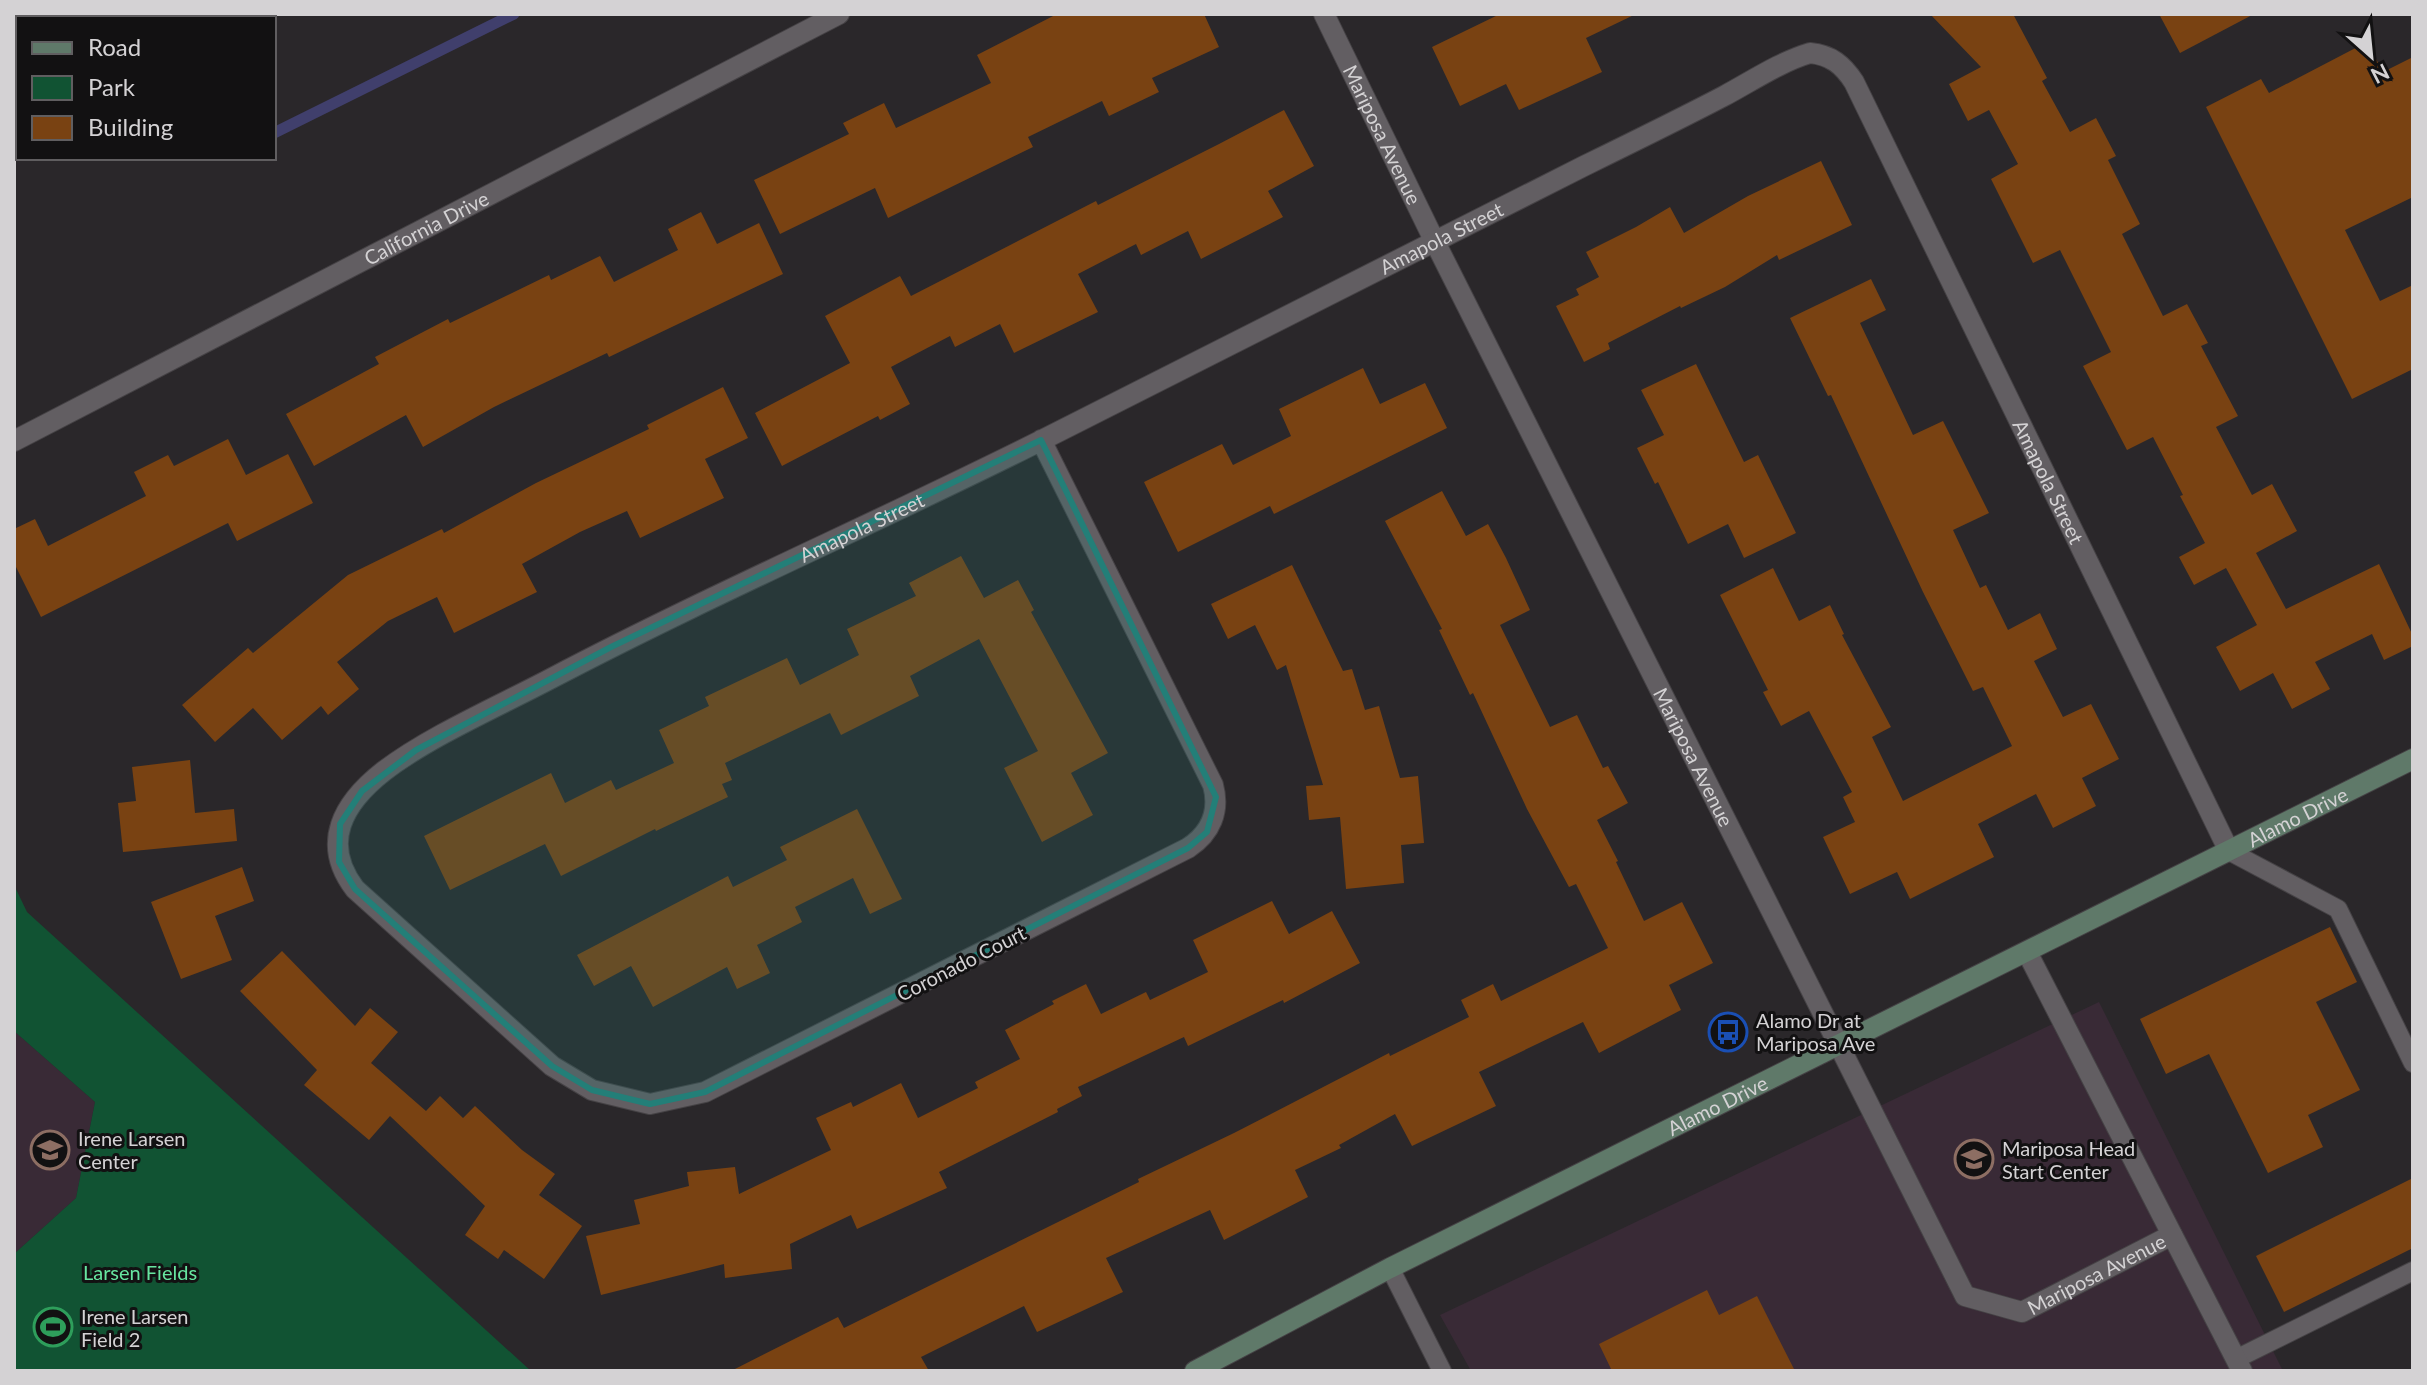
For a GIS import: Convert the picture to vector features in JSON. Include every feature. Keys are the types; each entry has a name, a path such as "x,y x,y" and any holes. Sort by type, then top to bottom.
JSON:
{"main road":[{"name":"Alamo Drive","path":"1195,1371 1390,1268 2413,759"}],"street":[{"name":"California Drive","path":"14,441 839,14"},
{"name":"Mariposa Avenue","path":"1324,14 1434,240 1965,1296 2022,1312 2172,1235"},
{"name":"Amapola Street","path":"355,889 339,862 336,843 340,824 362,791 384,771 416,750 611,647 1041,440 1810,53 1832,58 1845,68 1854,82 2229,851"},
{"name":"Coronado Court","path":"355,889 552,1066 592,1090 650,1104 705,1092 1188,848 1207,832 1213,821 1216,797 1213,785 1041,440"},
{"path":"2027,952 2239,1365"}],"lane":[{"path":"2229,851 2338,909 2413,1063"},
{"path":"1390,1268 1442,1371"},
{"path":"2239,1365 2413,1271"}],"highlighted area":[{"path":"1041,440 1216,797 1207,832 1188,848 705,1092 650,1104 592,1090 552,1066 355,889 339,862 340,824 362,791 416,750 611,647"}],"shaded area":[{"name":"Mariposa Head Start Center","path":"2099,1002 2283,1371 1471,1371 1440,1315"},
{"name":"Irene Larsen Center","path":"14,1031 95,1102 76,1198 14,1254"}],"green space":[{"name":"Larsen Fields","path":"14,885 27,912 531,1371 14,1371 14,1254 76,1198 95,1102 14,1031"}],"building":[{"path":"1057,14 1204,14 1219,47 1152,78 1159,92 1109,116 1102,101 1028,137 1033,147 888,218 875,188 780,234 754,180 849,134 843,123 884,103 896,128 991,83 977,55"},
{"path":"1500,14 1636,14 1586,38 1602,72 1519,110 1506,84 1460,106 1432,47"},
{"path":"1930,14 2013,14 2047,78 2042,81 2070,132 2096,118 2116,156 2108,160 2140,224 2122,234 2163,316 2187,304 2208,343 2201,346 2238,416 2216,427 2252,495 2272,484 2297,531 2256,553 2286,609 2379,564 2413,636 2413,646 2384,660 2372,634 2315,662 2330,689 2292,709 2273,673 2240,691 2216,647 2257,625 2226,568 2194,585 2179,557 2205,543 2180,496 2183,495 2153,437 2127,450 2083,366 2111,352 2060,250 2033,263 1991,179 2018,164 1989,110 1968,121 1949,84 1981,67"},
{"path":"2159,14 2254,14 2180,53"},
{"path":"2367,42 2383,72 2413,57 2413,197 2345,230 2380,301 2413,285 2413,369 2352,399 2206,107 2261,79 2269,93"},
{"path":"1284,110 1314,166 1268,191 1283,217 1201,259 1188,231 1141,255 1136,244 1078,274 1098,312 1014,353 1000,324 955,347 950,336 891,367 910,404 880,420 878,416 782,466 755,413 850,363 825,316 900,276 911,296 1096,201 1098,205"},
{"path":"1821,161 1852,225 1779,260 1777,255 1725,287 1608,343 1610,349 1584,362 1556,306 1579,295 1576,289 1599,277 1586,252 1670,207 1684,233 1748,196"},
{"path":"701,212 717,244 759,223 783,274 609,357 607,353 494,407 423,447 406,415 314,466 286,414 379,364 375,357 448,319 450,323 549,275 551,280 600,256 614,282 678,250 668,229"},
{"path":"1871,279 1886,310 1860,323 1913,435 1943,421 1989,513 1953,530 1980,588 1986,585 2008,630 2040,613 2057,649 2034,661 2063,717 2091,704 2119,759 2082,778 2096,806 2053,828 2036,794 1978,824 1994,857 1910,899 1897,872 1850,894 1823,837 1855,822 1843,797 1852,792 1809,711 1781,726 1763,692 1768,690 1720,595 1773,568 1799,621 1830,605 1842,635 1891,727 1872,737 1903,801 2012,746 1983,687 1973,691 1831,395 1828,396 1790,318"},
{"path":"1696,364 1744,462 1758,455 1796,533 1744,558 1728,524 1688,544 1658,482 1655,484 1637,448 1664,435 1641,390"},
{"path":"1363,368 1380,404 1425,383 1447,428 1274,514 1270,506 1178,552 1144,482 1222,444 1233,465 1291,436 1279,409"},
{"path":"723,387 748,438 705,459 724,498 640,538 627,511 580,532 522,564 537,592 454,633 437,597 388,621 337,662 359,689 328,715 321,706 282,740 253,708 215,742 182,705 248,648 253,653 348,575 442,529 444,533 536,483 649,429 647,425"},
{"path":"228,439 246,475 288,454 313,503 237,541 228,523 41,617 14,563 14,529 35,519 48,546 146,496 134,472 168,455 174,466"},
{"path":"1442,491 1466,536 1488,524 1530,610 1500,625 1550,727 1577,715 1603,768 1608,766 1628,803 1597,820 1644,921 1682,902 1713,963 1669,985 1681,1010 1599,1053 1583,1022 1479,1072 1496,1106 1412,1146 1395,1114 1339,1145 1341,1148 1295,1170 1308,1197 1224,1240 1210,1210 1106,1258 1123,1292 1037,1332 1024,1306 921,1357 929,1371 731,1371 838,1317 844,1328 1139,1182 1138,1179 1389,1053 1390,1056 1469,1017 1461,1000 1493,984 1501,1001 1608,948 1576,884 1569,887 1527,809 1473,693 1470,695 1439,630 1442,629 1385,521"},
{"path":"961,556 984,598 1018,580 1034,610 1031,612 1108,753 1071,773 1093,815 1042,842 1004,768 1038,751 979,639 910,676 919,696 841,735 830,713 725,763 732,780 722,784 728,797 561,876 545,844 450,890 424,836 551,773 565,803 611,780 616,790 674,763 659,730 709,706 705,697 787,658 800,685 859,655 847,629 916,596 909,583"},
{"path":"1292,565 1343,671 1352,669 1365,710 1379,706 1400,778 1418,776 1424,843 1401,845 1404,883 1346,889 1340,817 1309,820 1306,786 1323,785 1286,665 1277,670 1255,625 1228,639 1211,604"},
{"path":"190,760 195,813 234,809 237,841 123,852 118,803 136,801 132,767"},
{"path":"857,809 902,899 870,914 853,878 795,907 802,922 757,945 770,973 737,989 727,967 653,1007 631,966 594,986 577,955 728,876 733,887 787,860 780,847"},
{"path":"242,867 254,901 215,916 232,960 181,979 151,902"},
{"path":"1272,901 1289,934 1332,911 1360,963 1284,1003 1283,1000 1188,1046 1184,1037 1078,1087 1082,1096 1057,1109 1058,1112 939,1172 947,1188 857,1229 851,1215 790,1244 792,1269 725,1278 724,1264 601,1295 586,1236 640,1224 634,1200 689,1186 687,1172 735,1167 739,1194 831,1150 816,1118 851,1102 853,1107 901,1083 918,1118 978,1088 975,1082 1020,1059 1005,1030 1054,1004 1052,1001 1086,984 1101,1014 1146,992 1150,1000 1208,972 1193,940"},
{"path":"2330,927 2357,982 2316,1002 2360,1090 2308,1115 2323,1147 2268,1173 2209,1054 2166,1074 2140,1019"},
{"path":"282,951 355,1026 370,1008 398,1032 371,1063 426,1111 440,1096 463,1118 475,1106 522,1150 555,1174 539,1195 582,1226 544,1279 504,1250 498,1259 465,1235 485,1206 390,1116 369,1140 304,1085 317,1070 240,991"},
{"path":"2413,1178 2413,1248 2284,1312 2256,1256"},
{"path":"1707,1290 1719,1315 1757,1296 1795,1371 1612,1371 1599,1344"}],"waterway":[{"path":"276,132 514,14"}],"place":[{"name":"Alamo Dr at Mariposa Ave","path":"1728,1032"},
{"name":"Irene Larsen Center","path":"50,1150"},
{"name":"Mariposa Head Start Center","path":"1974,1159"},
{"name":"Irene Larsen Field 2","path":"53,1327"}]}
